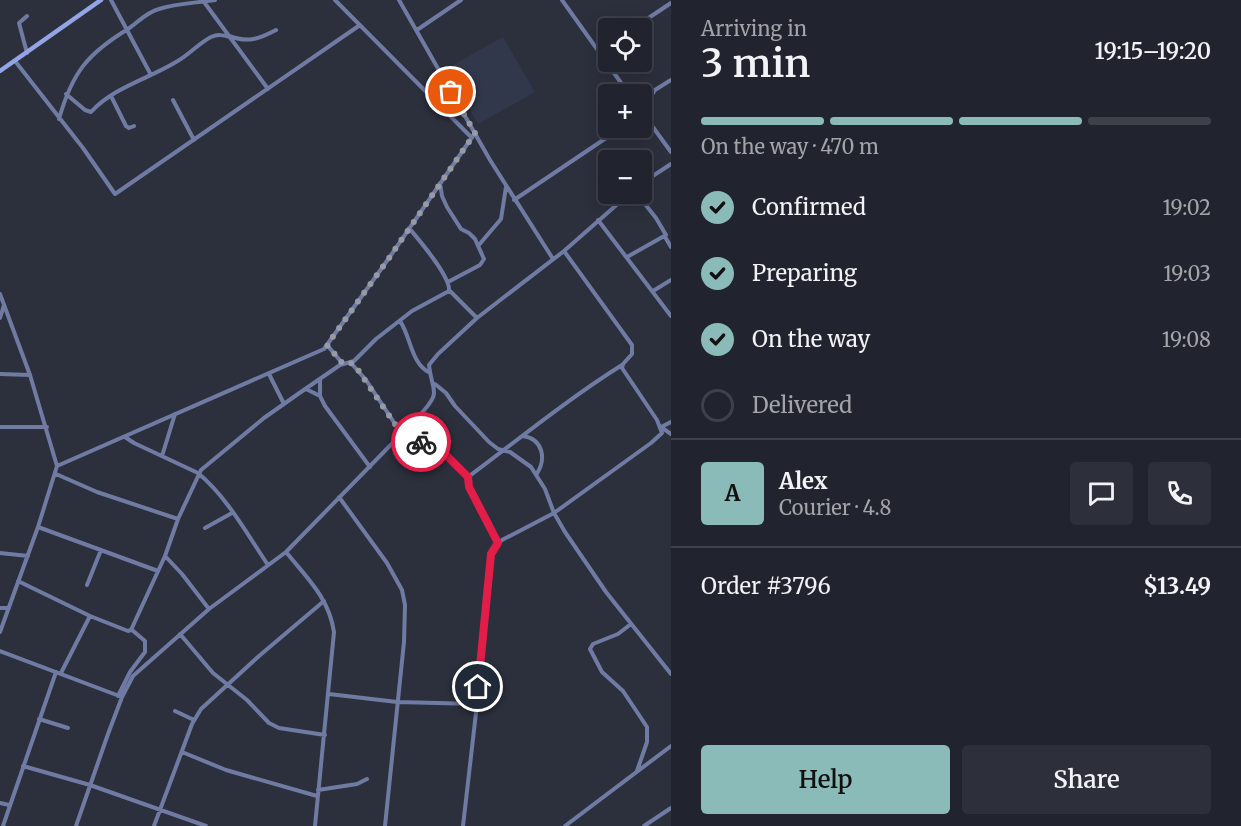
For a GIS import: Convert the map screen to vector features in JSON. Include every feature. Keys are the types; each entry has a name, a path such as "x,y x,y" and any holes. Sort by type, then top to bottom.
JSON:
{"main road":[{"path":"0,71 101,0"}],"street":[{"path":"111,0 151,75"},
{"path":"59,120 72,81 107,42 156,9 215,0"},
{"path":"335,0 471,137"},
{"path":"399,0 506,187 553,259"},
{"path":"416,30 461,0"},
{"path":"562,0 622,84"},
{"path":"204,2 268,88"},
{"path":"648,18 671,3"},
{"path":"27,16 19,23 27,53"},
{"path":"15,61 83,148 115,194 360,25"},
{"path":"66,94 89,112 111,96 181,59 208,39 221,35 251,41 276,30"},
{"path":"652,95 655,90 671,80"},
{"path":"111,96 125,125 129,128 134,126"},
{"path":"173,100 194,140"},
{"path":"652,124 671,152"},
{"path":"57,466 317,353 327,345 475,133"},
{"path":"514,200 606,138"},
{"path":"652,176 671,164"},
{"path":"440,183 447,207 461,228 471,234 484,259 483,263 448,282"},
{"path":"478,246 501,219 506,187"},
{"path":"120,696 141,668 209,609 286,552 370,467 432,400 435,391 429,365 432,360 477,318 564,251 617,204"},
{"path":"645,204 664,229 664,237 671,247"},
{"path":"598,220 671,316"},
{"path":"409,228 448,282 450,291 477,318"},
{"path":"627,257 664,237"},
{"path":"468,477 590,385 623,364 632,354 632,345 564,251"},
{"path":"653,291 671,280"},
{"path":"132,630 198,473 284,404 343,364 351,363 376,339 412,311 450,291"},
{"path":"0,294 30,375 57,466 38,527 0,632"},
{"path":"0,318 4,304"},
{"path":"400,321 419,365 430,373"},
{"path":"327,345 343,364"},
{"path":"351,363 366,380 401,433 443,453 468,477 469,487 498,543"},
{"path":"623,364 623,371 661,427 671,434"},
{"path":"0,374 30,375"},
{"path":"269,374 284,404"},
{"path":"321,379 320,396 336,423 370,467"},
{"path":"434,383 446,393 453,404 489,442 498,449 510,452 530,466 545,489 554,513 568,538 671,674"},
{"path":"305,389 320,396"},
{"path":"162,456 175,414"},
{"path":"661,427 671,422"},
{"path":"0,427 47,427"},
{"path":"463,826 491,554 498,543 554,513 657,439 661,435 661,427"},
{"path":"522,435 532,438 541,449 542,463 536,475"},
{"path":"125,437 198,473 212,486 268,564"},
{"path":"56,474 97,492 178,519"},
{"path":"339,497 387,562 404,597 405,628 385,826"},
{"path":"205,528 232,513"},
{"path":"38,527 158,571"},
{"path":"87,585 101,550"},
{"path":"286,552 324,601 332,615 334,632 315,826"},
{"path":"0,553 28,556"},
{"path":"165,556 209,609"},
{"path":"18,581 90,616 128,631 132,630 143,639 146,649 130,672 120,696 76,826"},
{"path":"154,826 194,720 203,706 324,601"},
{"path":"0,608 9,608"},
{"path":"3,826 39,718 58,673 90,616"},
{"path":"631,624 618,634 593,644 590,649 599,668 623,691 647,727 647,742 637,771"},
{"path":"180,634 213,673 274,727 325,735"},
{"path":"0,651 120,696"},
{"path":"329,694 397,702 477,704"},
{"path":"175,711 194,720"},
{"path":"39,718 68,728"},
{"path":"565,826 671,746"},
{"path":"182,752 226,770 317,796"},
{"path":"23,766 90,785 206,826"},
{"path":"318,790 357,784 367,779"},
{"path":"0,803 9,805"},
{"path":"644,826 671,808"}],"shaded area":[{"path":"503,37 535,92 478,124 446,69"}],"way so far":[{"path":"421,442 401,433 356,367 351,363 343,364 327,345 475,133 451,92"}],"route":[{"path":"421,442 445,454 468,477 469,487 498,543 492,549 491,554 478,687"}]}
